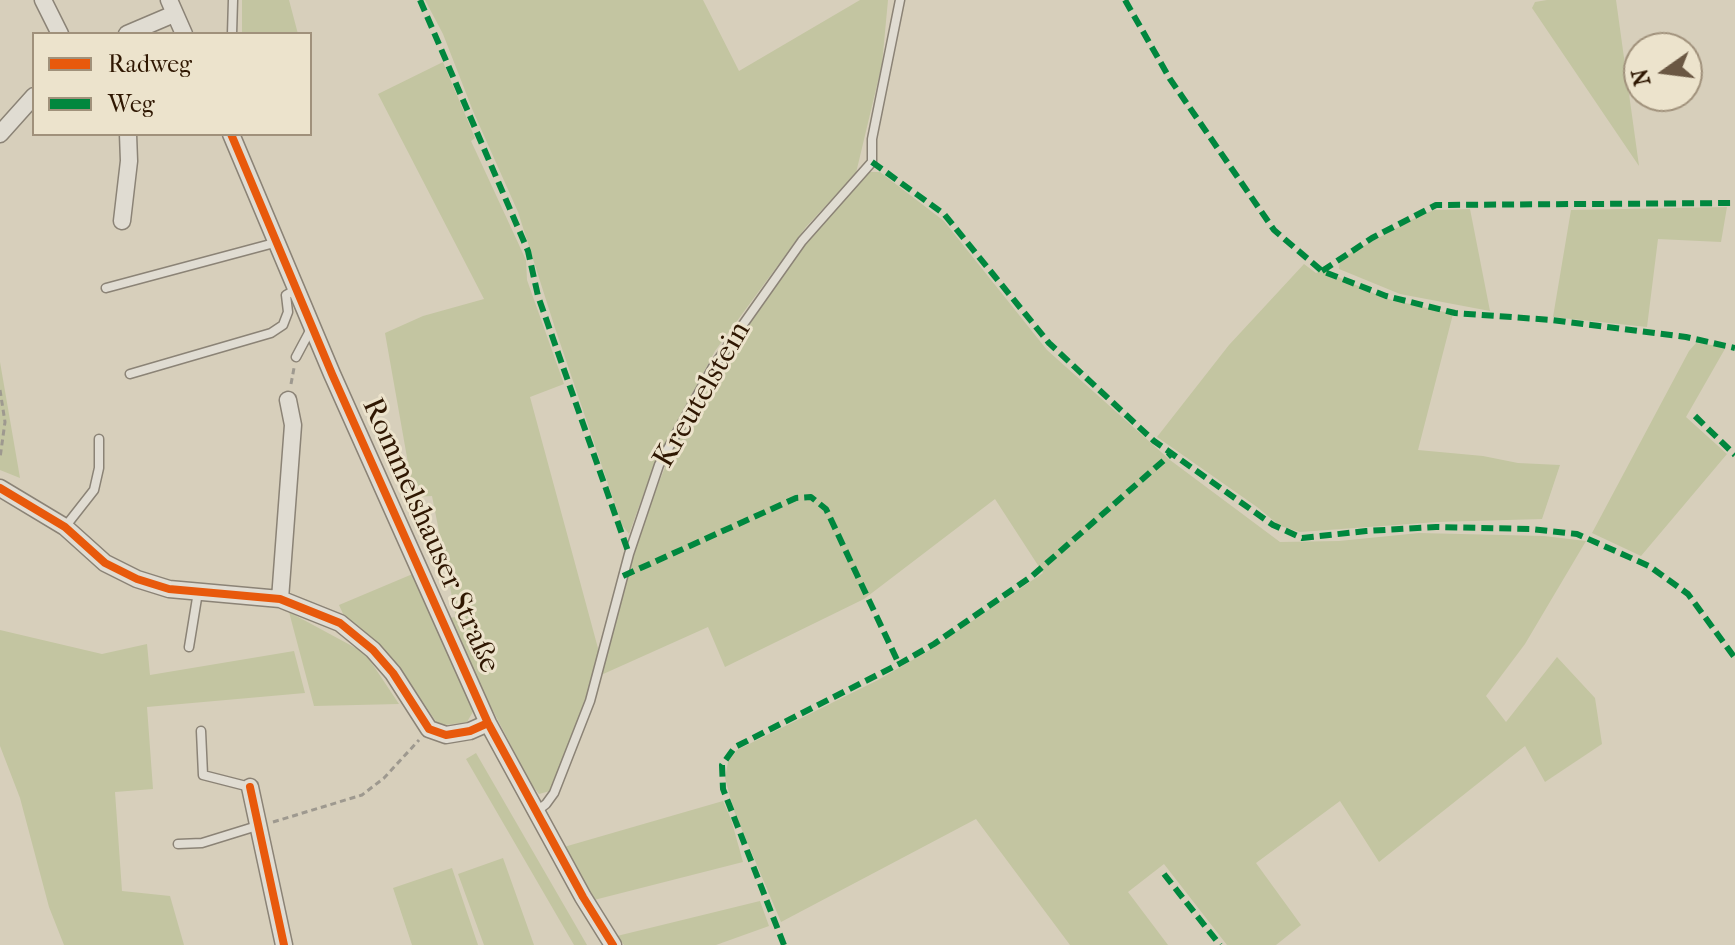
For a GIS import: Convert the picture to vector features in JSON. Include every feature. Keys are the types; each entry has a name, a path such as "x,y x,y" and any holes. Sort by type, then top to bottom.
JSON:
{"street":[{"path":"43,0 59,32"},
{"path":"130,32 172,7 183,32"},
{"path":"0,134 32,98"},
{"path":"122,221 129,161 128,136"},
{"name":"Rommelshauser Straße","path":"232,136 312,327 488,723 613,945"},
{"path":"280,599 293,425 288,400"},
{"path":"0,488 65,527 116,569 169,589 280,599 340,623 373,650 429,729 446,735 470,731 488,723"},
{"path":"250,787 284,945"}],"lane":[{"path":"232,32 233,0"},
{"name":"Kreutelstein","path":"536,811 554,793 585,715 629,554 659,465 713,367 802,241 872,162 872,139 900,0"},
{"path":"106,288 278,242"},
{"path":"130,374 271,333 283,325 288,312 286,295 297,289"},
{"path":"296,357 312,327"},
{"path":"65,527 94,490 99,468 99,439"},
{"path":"189,647 198,592"},
{"path":"201,731 203,775 250,787"},
{"path":"178,844 202,843 257,826"}],"path":[{"path":"288,400 296,357"},
{"path":"0,390 5,422 0,458"},
{"path":"257,826 362,795 384,778 429,729"}],"green space":[{"path":"242,0 289,0 297,32 242,32"},
{"path":"425,0 703,0 739,71 860,0 888,0 882,64 856,173 806,227 715,351 655,463 629,534 622,525 518,212 443,34"},
{"path":"1616,0 1623,51 1623,112 1632,112 1639,166 1532,8 1535,2"},
{"path":"443,62 475,138 471,141 526,260 527,280 564,384 530,397 599,652 590,693 550,791 539,794 489,703 449,618 456,617 432,496 414,497 385,333 423,316 484,299 378,94"},
{"path":"864,172 880,172 944,221 1047,350 1170,460 1280,542 1339,541 1419,533 1544,536 1586,541 1525,644 1486,696 1506,722 1557,657 1595,698 1602,744 1545,782 1525,746 1379,862 1340,801 1256,863 1301,925 1276,945 1227,945 1164,864 1128,892 1168,945 1070,945 976,819 781,922 734,811 725,778 728,762 737,750 878,680 928,651 1043,573 995,499 864,599 725,667 708,627 601,675 639,533 669,457 701,393 813,234"},
{"path":"1727,207 1721,242 1658,239 1647,327 1553,317 1571,210"},
{"path":"1470,209 1490,311 1400,294 1339,269 1340,259 1413,219 1434,210"},
{"path":"1304,264 1316,273 1323,270 1384,298 1453,314 1418,450 1483,456 1518,463 1560,465 1542,519 1437,522 1300,532 1280,526 1157,437 1229,345"},
{"path":"1696,343 1726,347 1686,417 1727,454 1641,556 1592,533"},
{"path":"0,362 20,478 0,470"},
{"path":"415,573 474,710 467,722 439,726 398,665 344,616 339,605"},
{"path":"289,612 365,653 399,704 314,706"},
{"path":"0,630 102,654 147,644 150,675 294,651 305,693 147,707 153,789 115,792 122,891 170,896 184,945 64,945 49,907 20,798 0,746"},
{"path":"476,753 587,945 574,945 466,759"},
{"path":"723,801 743,862 594,900 564,847"},
{"path":"503,858 534,945 484,945 458,874"},
{"path":"452,868 478,945 412,945 393,888"},
{"path":"760,901 769,926 716,945 624,945 617,936"}],"marked path":[{"path":"420,0 528,251 538,296 629,554"},
{"path":"1125,0 1170,79 1274,230 1322,271 1386,296 1455,313 1552,320 1686,337 1735,348"},
{"path":"872,162 944,214 1049,343 1154,441 1273,525 1302,538 1436,527 1530,529 1577,534 1649,566 1688,594 1735,658"},
{"path":"1322,271 1372,238 1436,205 1735,203"},
{"path":"1695,416 1735,455"},
{"path":"784,945 723,789 722,765 735,747 934,644 1032,576 1171,454"},
{"path":"623,576 796,498 811,497 826,509 899,664"},
{"path":"1164,874 1220,945"}],"cycle path":[{"path":"232,136 332,374 488,723 583,897 613,945"},
{"path":"0,488 65,527 105,563 137,579 169,589 280,599 340,623 373,650 393,673 429,729 446,735 470,731 488,723"},
{"path":"250,787 284,945"}]}
